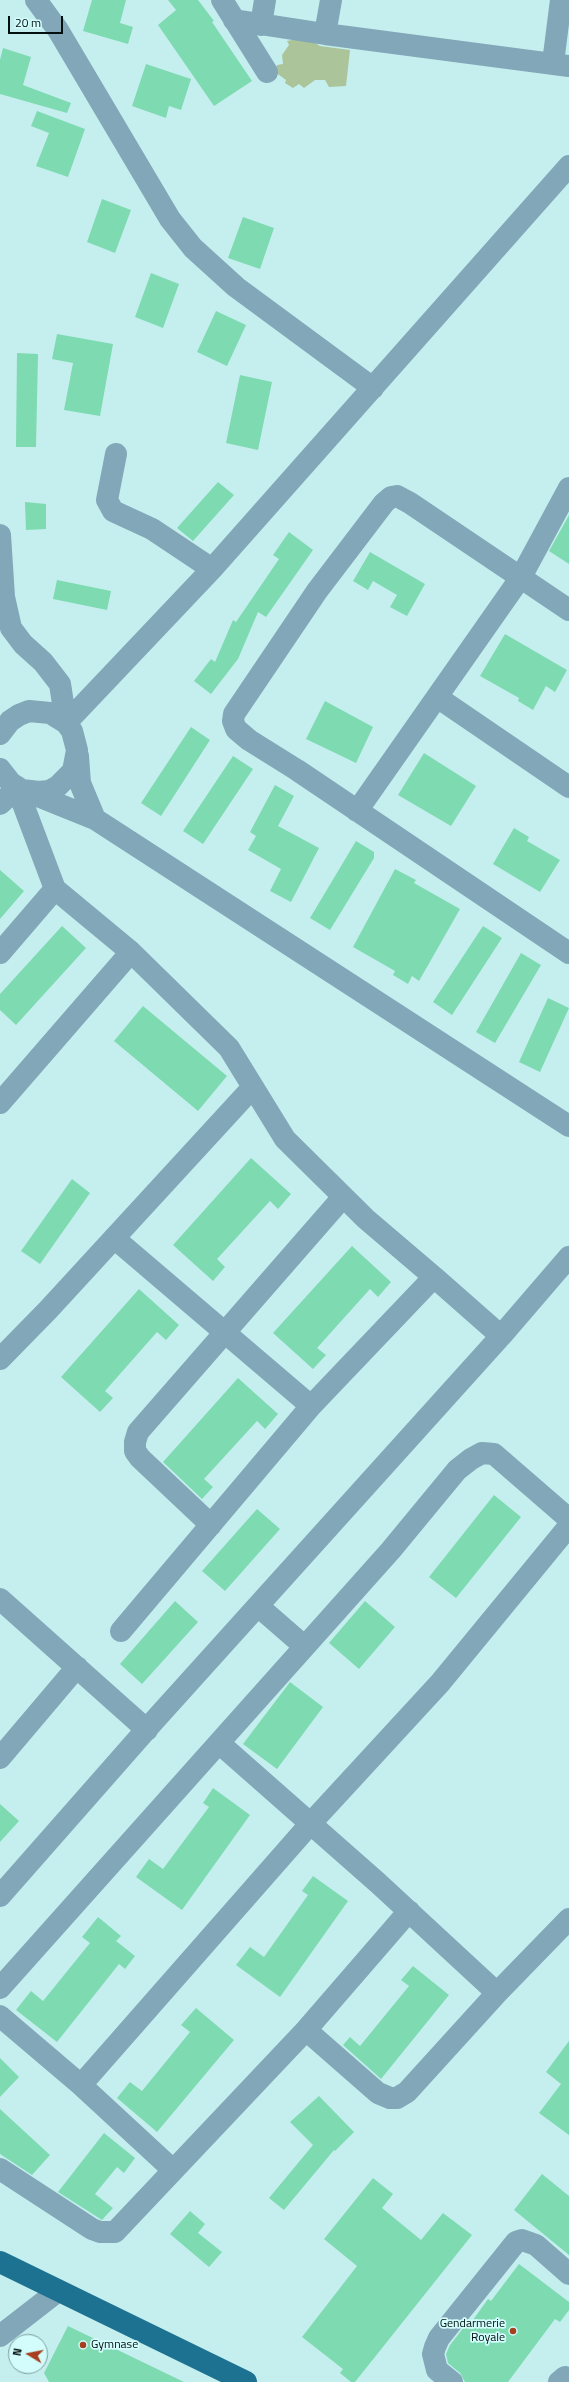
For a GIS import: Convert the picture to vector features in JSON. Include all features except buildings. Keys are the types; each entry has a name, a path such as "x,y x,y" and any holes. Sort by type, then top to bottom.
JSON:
{"main road":[{"path":"0,2262 246,2382"}],"street":[{"path":"36,0 58,30 170,219 193,248 236,287 373,388"},
{"path":"222,0 268,72"},
{"path":"261,25 265,0"},
{"path":"325,34 331,0"},
{"path":"234,20 325,34 561,64 561,0"},
{"path":"66,723 212,569 569,166"},
{"path":"116,454 107,500 113,511 152,528 212,569"},
{"path":"358,811 522,578 568,495"},
{"path":"569,610 397,496 391,497 384,503 317,592 234,714 233,721 236,729 249,740 358,811 569,953"},
{"path":"0,535 4,597 11,628 60,684 66,723"},
{"path":"1,730 19,715 44,709 47,702 47,669"},
{"path":"437,698 569,788"},
{"path":"40,711 54,715 66,723 72,731 77,750 80,783 95,820"},
{"path":"0,804 23,790 49,791 58,786 72,771 77,750"},
{"path":"0,771 23,790 95,820 569,1126"},
{"path":"23,790 55,889 131,952 229,1048 285,1139 343,1197 501,1336"},
{"path":"0,953 55,889"},
{"path":"0,1103 131,952"},
{"path":"0,1358 114,1238 253,1087"},
{"path":"211,1525 140,1458 135,1451 135,1442 138,1432 343,1197"},
{"path":"114,1238 311,1406"},
{"path":"0,1896 501,1336 569,1257"},
{"path":"121,1631 311,1406 434,1277"},
{"path":"0,1988 391,1550 457,1470 471,1459 482,1453 494,1454 569,1519"},
{"path":"81,2086 311,1823 440,1683 569,1526"},
{"path":"0,1599 147,1730"},
{"path":"258,1606 304,1646"},
{"path":"0,1758 77,1667"},
{"path":"219,1743 410,1911 497,1993"},
{"path":"0,2169 92,2230 106,2233 115,2232 121,2228 173,2170 306,2030 410,1911"},
{"path":"306,2030 378,2093 390,2098 397,2098 407,2092 497,1993 569,1919"},
{"path":"0,2016 81,2086 173,2170"},
{"path":"452,2382 437,2370 433,2354 439,2338 516,2242 522,2240 536,2245 569,2274"},
{"path":"0,2336 58,2290"}],"green space":[{"path":"306,37 320,46 350,50 346,86 329,87 325,80 315,80 304,88 299,84 293,88 285,83 286,80 275,72 277,65 283,64 282,55 289,45 287,41"}],"place":[{"name":"Gendarmerie Royale","path":"513,2331"},
{"name":"Gymnase","path":"83,2345"}]}
